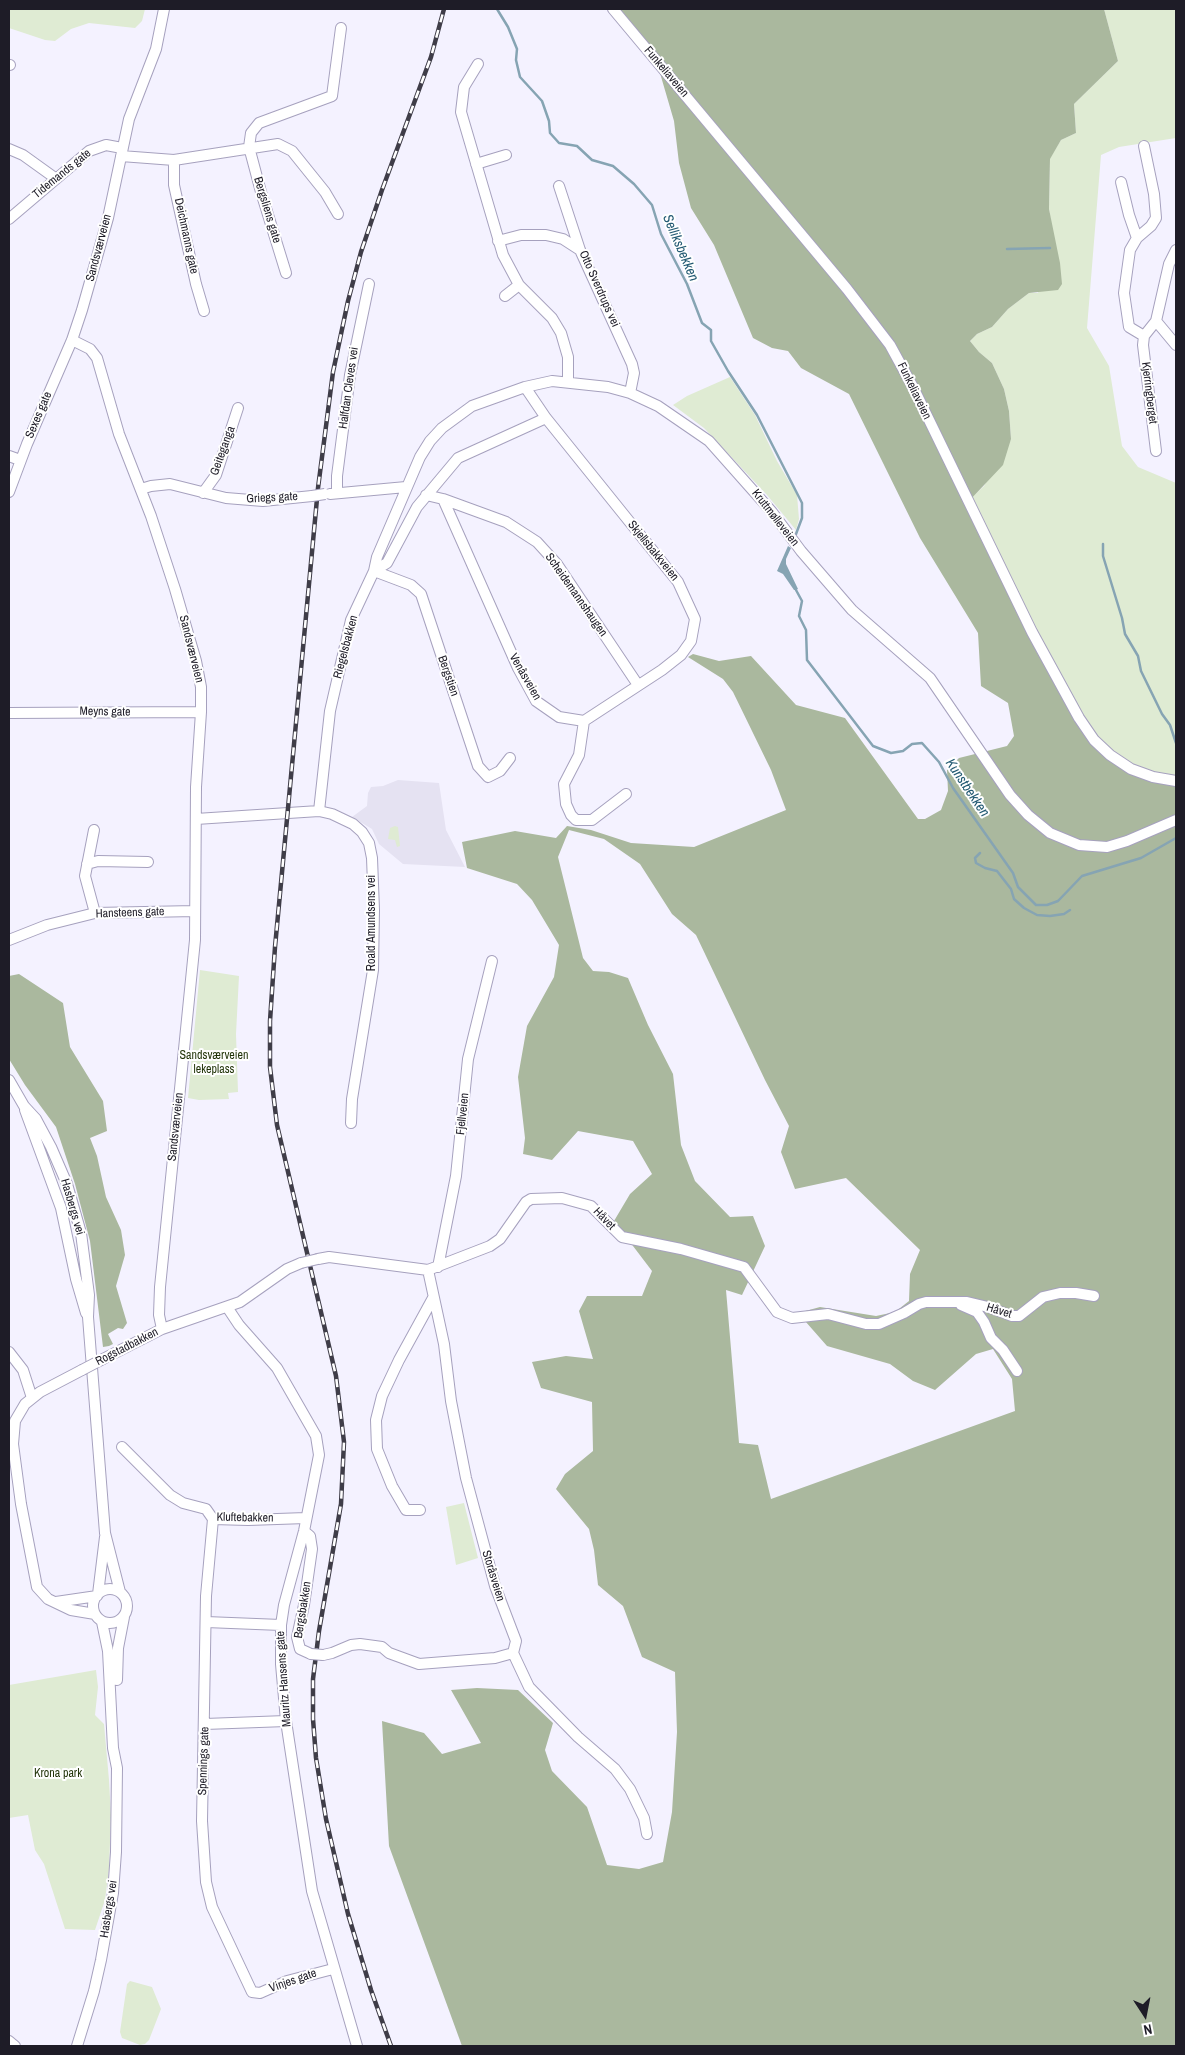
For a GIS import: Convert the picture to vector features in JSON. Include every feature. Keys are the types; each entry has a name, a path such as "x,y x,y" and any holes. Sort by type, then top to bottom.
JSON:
{"street":[{"name":"Sandsværveien","path":"162,1329 159,1315 161,1277 192,977 201,712 199,677 175,589 119,434 97,358 90,349 72,340 99,253 135,98 159,38 164,9"},
{"name":"Funkeliaveien","path":"613,9 847,289 887,340 914,389 1032,632 1079,718 1094,740 1110,755 1130,769 1153,777 1176,781"},
{"path":"249,147 251,133 259,123 332,96 341,28"},
{"path":"478,64 464,88 461,106 476,164 498,241 510,270 520,285 552,318 561,333 568,357 568,382"},
{"path":"122,152 174,160 278,144 292,151 325,192 338,214"},
{"name":"Tidemands gate","path":"9,219 55,178 92,149 106,145 122,152"},
{"path":"1144,146 1154,194 1156,218 1151,226 1132,245 1125,280 1125,305 1129,327 1144,336 1156,321 1169,264 1176,250"},
{"name":"Bergsliens gate","path":"249,147 286,273"},
{"path":"9,149 29,158 55,178"},
{"path":"476,164 506,155"},
{"name":"Deichmanns gate","path":"174,160 174,185 196,284 204,311"},
{"path":"1121,182 1129,215 1138,238"},
{"name":"Otto Sverdrups vei","path":"559,186 580,250 632,364 634,373 630,393"},
{"path":"498,241 521,235 546,235 563,239 580,250"},
{"name":"Halfdan Cleves vei","path":"337,493 337,476 350,374 369,284"},
{"path":"505,296 520,285"},
{"path":"1156,321 1176,345"},
{"name":"Kjerringberget","path":"1144,336 1143,345 1156,450"},
{"name":"Sexes gate","path":"9,492 20,460 72,340"},
{"name":"Kruttmølleveien","path":"374,571 377,557 406,487 430,441 454,417 472,406 525,387 552,381 608,386 630,393 658,406 709,441 772,512 801,552 852,610 930,678 1010,795 1039,825 1069,842 1098,848 1116,845 1176,820"},
{"name":"Skjellsbakkveien","path":"525,387 546,418 678,582 695,619 691,641 681,655 662,670 584,721"},
{"name":"Geiteganga","path":"204,493 216,476 238,408"},
{"name":"Riegelsbakken","path":"319,811 330,711 351,620 374,571 387,562 411,516 426,495 458,458 546,418"},
{"path":"9,456 20,460"},
{"name":"Griegs gate","path":"140,489 170,484 204,493 243,500 263,501 406,487"},
{"path":"426,495 443,499"},
{"name":"Scheidemannshaugen","path":"443,499 468,506 506,522 537,542 557,564 638,685"},
{"name":"Venåsveien","path":"443,499 518,668 536,701 559,717 584,721"},
{"name":"Bergstien","path":"374,571 411,585 420,594 478,766 488,777 500,771 510,758"},
{"name":"Meyns gate","path":"9,713 201,712"},
{"path":"584,721 579,755 564,784 566,804 571,815 576,820 592,820 626,794"},
{"path":"196,820 319,811"},
{"name":"Roald Amundsens vei","path":"319,811 332,814 353,824 362,832 368,843 372,858 374,970 352,1099 351,1123"},
{"path":"94,830 85,876 96,912"},
{"path":"87,864 98,861 148,862"},
{"name":"Hansteens gate","path":"10,938 47,925 96,912 195,911"},
{"name":"Fjellveien","path":"433,1269 456,1176 468,1059 492,962"},
{"name":"Hasbergs vei","path":"9,1080 24,1106 61,1208 80,1296 88,1317 105,1533 120,1592 128,1604 117,1659 120,1748 117,1768 118,1831 113,1893 98,1971 77,2046"},
{"name":"Håvet","path":"227,1307 248,1297 286,1269 318,1259 329,1257 433,1269 490,1246 500,1239 526,1202 531,1199 562,1198 591,1206 622,1237 674,1248 744,1267 777,1312 792,1318 828,1314 866,1324 879,1324 919,1304 968,1302 1020,1316 1027,1312 1039,1299 1049,1295 1076,1293 1094,1296"},
{"name":"Storåsveien","path":"433,1269 433,1298 444,1344 451,1400 466,1478 495,1586 516,1641 513,1653 529,1687 578,1737 615,1769 630,1789 644,1818 648,1834"},
{"path":"420,1510 406,1510 392,1486 377,1449 376,1420 382,1396 399,1360 433,1298"},
{"name":"Håvet","path":"957,1303 976,1312 984,1322 991,1338 1003,1350 1017,1371"},
{"name":"Rogstadbakken","path":"32,1398 162,1329 227,1307"},
{"name":"Mauritz Hansens gate","path":"227,1307 239,1325 277,1368 316,1436 319,1455 304,1531 284,1605 281,1625 281,1664 286,1721 312,1892 357,2046"},
{"path":"9,1353 23,1370 32,1398 21,1408 11,1427 15,1467 35,1580 42,1593 71,1610 114,1624 124,1617"},
{"name":"Kluftebakken","path":"122,1447 170,1495 183,1503 206,1510 213,1520 306,1518"},
{"name":"Spennings gate","path":"213,1520 206,1622 202,1821 206,1882 212,1907 222,1931 246,1975 252,1992"},
{"name":"Bergsbakken","path":"304,1531 310,1536 312,1549 307,1590 298,1637 300,1649 311,1654 323,1655 332,1654 351,1645 360,1644 382,1647 389,1653 420,1664 496,1658 513,1653"},
{"name":"Hasbergs vei","path":"105,1533 98,1595 93,1607 99,1618 108,1651 113,1748 117,1768"},
{"path":"56,1602 98,1595 111,1589 120,1592"},
{"path":"206,1622 281,1625"},
{"path":"205,1724 286,1721"},
{"name":"Vinjes gate","path":"252,1992 260,1993 287,1981 333,1969"},
{"path":"9,2041 15,2046"}],"shaded area":[{"path":"398,780 439,783 446,830 465,867 403,864 379,844 372,829 352,817 367,806 368,793 371,787 383,786"}],"green space":[{"path":"9,9 145,9 142,21 135,28 89,23 71,29 55,41 45,40 9,28"},
{"path":"616,9 1104,9 1118,61 1074,104 1076,133 1061,140 1050,159 1049,209 1060,263 1062,284 1058,290 1029,293 1008,309 992,327 977,334 970,341 992,363 1004,389 1009,411 1011,439 1003,465 969,501 1040,651 1096,742 1131,767 1176,781 1176,2046 462,2046 389,1846 382,1721 424,1733 442,1754 481,1743 451,1690 477,1688 518,1690 553,1723 545,1750 552,1771 587,1807 607,1865 639,1869 663,1862 672,1812 677,1732 675,1672 642,1657 623,1606 598,1585 594,1550 589,1529 556,1489 565,1474 593,1451 592,1402 541,1388 532,1362 566,1356 593,1359 579,1311 587,1296 642,1296 652,1271 614,1221 630,1194 652,1174 633,1141 578,1131 552,1160 523,1154 525,1138 518,1077 527,1026 554,977 559,945 532,900 517,884 467,868 462,842 515,831 556,838 567,826 591,830 631,843 694,847 786,810 771,770 733,692 723,679 688,657 693,654 719,661 751,656 796,705 845,718 918,819 925,819 941,810 948,791 947,770 959,758 1007,746 1014,736 1008,703 981,686 978,633 920,538 849,394 801,368 788,351 772,348 753,338 714,245 691,208 679,163 674,121 655,56","holes":["569,830 604,839 640,864 672,914 696,935 789,1126 781,1152 795,1189 846,1178 920,1250 910,1274 909,1301 895,1312 876,1316 820,1307 798,1313 827,1346 890,1364 913,1381 935,1390 976,1354 993,1349 1012,1379 1015,1411 771,1499 758,1445 739,1443 726,1290 742,1295 765,1246 753,1216 730,1217 695,1181 681,1145 673,1074 648,1025 628,978 609,972 593,971 583,958 558,857"]},
{"path":"1104,9 1176,9 1176,138 1119,147 1101,155 1087,328 1109,366 1122,446 1138,467 1176,483 1175,781 1111,756 1080,721 968,501 984,486 1011,439 1009,411 1004,389 992,363 970,341 977,334 992,327 1008,309 1029,293 1038,293 1053,236 1049,209 1050,158 1061,140 1076,133 1074,104 1118,61"},
{"path":"730,377 755,415 777,461 797,495 799,519 796,530 767,495 704,428 673,405 687,396"},
{"path":"398,827 400,846 397,847 395,840 388,839 390,828"},
{"name":"Sandsværveien lekeplass","path":"200,970 239,976 236,1034 238,1092 228,1093 229,1099 199,1100 188,1098"},
{"path":"19,974 63,1003 70,1047 103,1101 107,1131 90,1138 97,1156 106,1197 121,1230 125,1255 116,1286 127,1323 123,1329 118,1328 108,1334 113,1344 109,1346 103,1347 90,1241 75,1184 56,1127 25,1085 9,1059 9,976"},
{"path":"464,1503 478,1558 456,1565 446,1507"},
{"name":"Krona park","path":"96,1670 98,1687 95,1715 104,1724 109,1780 111,1816 109,1869 105,1900 95,1930 65,1929 44,1864 35,1850 28,1815 9,1818 9,1685"},
{"path":"130,1981 152,1987 161,2009 149,2040 145,2044 140,2045 122,2038 120,2032 127,1984"}],"water":[{"path":"788,546 791,548 786,564 798,589 796,590 794,590 783,574 777,571"}],"waterway":[{"name":"Selliksbekken","path":"497,9 508,27 517,49 516,60 520,77 542,101 549,121 550,133 559,143 577,146 592,160 613,166 634,184 652,205 661,234 687,284 702,323 711,330 711,341 757,415 802,503 802,518 796,534"},
{"path":"1007,249 1050,248"},
{"path":"1103,544 1103,556 1125,634 1138,656 1141,671 1162,714 1170,725 1176,743"},
{"name":"Kunstbekken","path":"796,590 802,601 799,616 806,630 807,660 873,746 891,753 903,751 912,744 922,743 939,762 953,788 1013,873 1018,887 1036,905 1047,905 1058,901 1082,876 1141,858 1176,838"},
{"path":"980,853 975,858 976,863 997,871 1011,889 1014,899 1024,908 1037,915 1050,916 1064,914 1070,910"}],"railway":[{"path":"391,2046 371,1990 348,1914 326,1819 316,1758 313,1719 313,1679 319,1631 341,1504 344,1442 336,1376 277,1125 270,1067 270,1021 275,947 318,488 333,372 348,301 361,252 431,57 444,9"}]}
